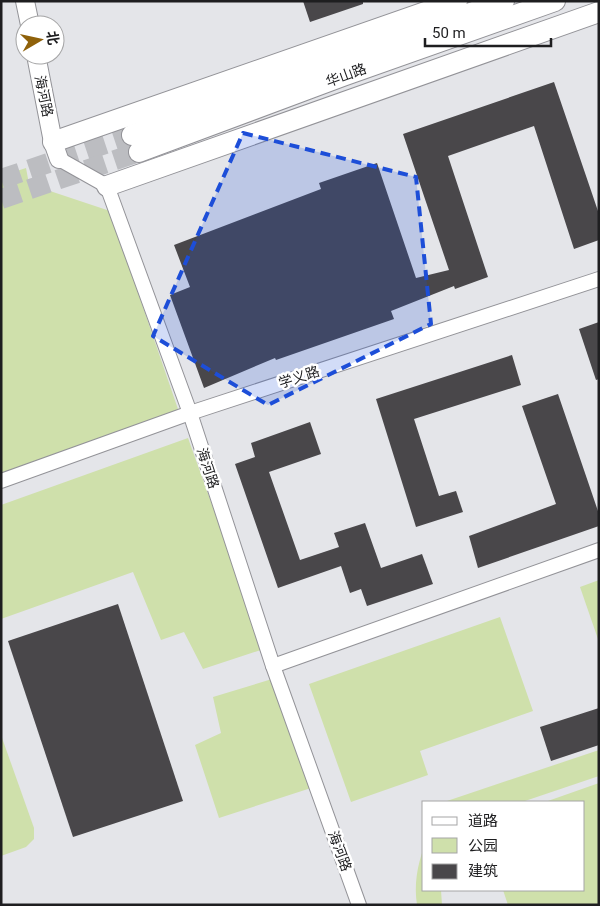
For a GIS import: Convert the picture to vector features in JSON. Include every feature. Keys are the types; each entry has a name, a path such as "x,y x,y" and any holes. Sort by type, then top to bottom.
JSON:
{"main road":[{"path":"56,151 458,1"},
{"name":"华山路","path":"504,1 135,144 342,76 554,1"},
{"path":"107,186 599,12"}],"street":[{"path":"25,1 28,15"},
{"name":"海河路","path":"38,65 56,151"},
{"path":"56,151 107,186"},
{"name":"海河路","path":"107,186 190,413 273,666 359,905"},
{"name":"学义路","path":"1,481 190,413 599,279"},
{"path":"273,666 599,550"}],"highlighted area":[{"path":"243,133 416,177 431,324 268,405 153,336"}],"green space":[{"path":"26,168 29,184 110,211 179,412 1,474 1,176"},
{"path":"188,438 264,649 203,669 184,632 161,640 133,572 1,619 1,505"},
{"path":"599,580 599,642 580,587"},
{"path":"500,617 533,711 420,751 428,775 351,802 309,684"},
{"path":"272,679 311,788 219,818 195,745 221,733 213,697"},
{"path":"1,735 34,828 34,839 26,847 1,856"},
{"path":"599,750 599,776 525,801 447,801"},
{"path":"599,783 599,905 508,905 503,891 585,891 585,801 548,801"},
{"path":"422,854 422,891 441,891 442,905 417,905 416,890"}],"building":[{"path":"303,1 363,1 363,4 310,22"},
{"path":"554,82 599,214 599,240 574,249 534,126 448,156 488,277 455,289 454,286 391,311 394,319 276,360 275,358 204,388 170,295 190,287 174,245 321,189 319,183 377,163 416,278 449,270 403,134"},
{"path":"599,322 599,379 596,380 579,329"},
{"path":"512,355 521,385 414,419 439,496 456,491 463,512 416,527 376,399"},
{"path":"558,394 599,514 599,526 478,568 469,536 556,504 522,406"},
{"path":"310,422 321,454 269,472 300,560 339,547 334,533 365,523 381,568 422,554 433,584 367,606 361,589 350,593 341,566 278,588 235,464 255,457 251,443"},
{"path":"118,604 183,801 73,837 8,641"},
{"path":"599,708 599,745 551,761 540,727"}],"tunnel":[{"path":"1,179 132,135"},
{"path":"1,199 139,152"}]}
